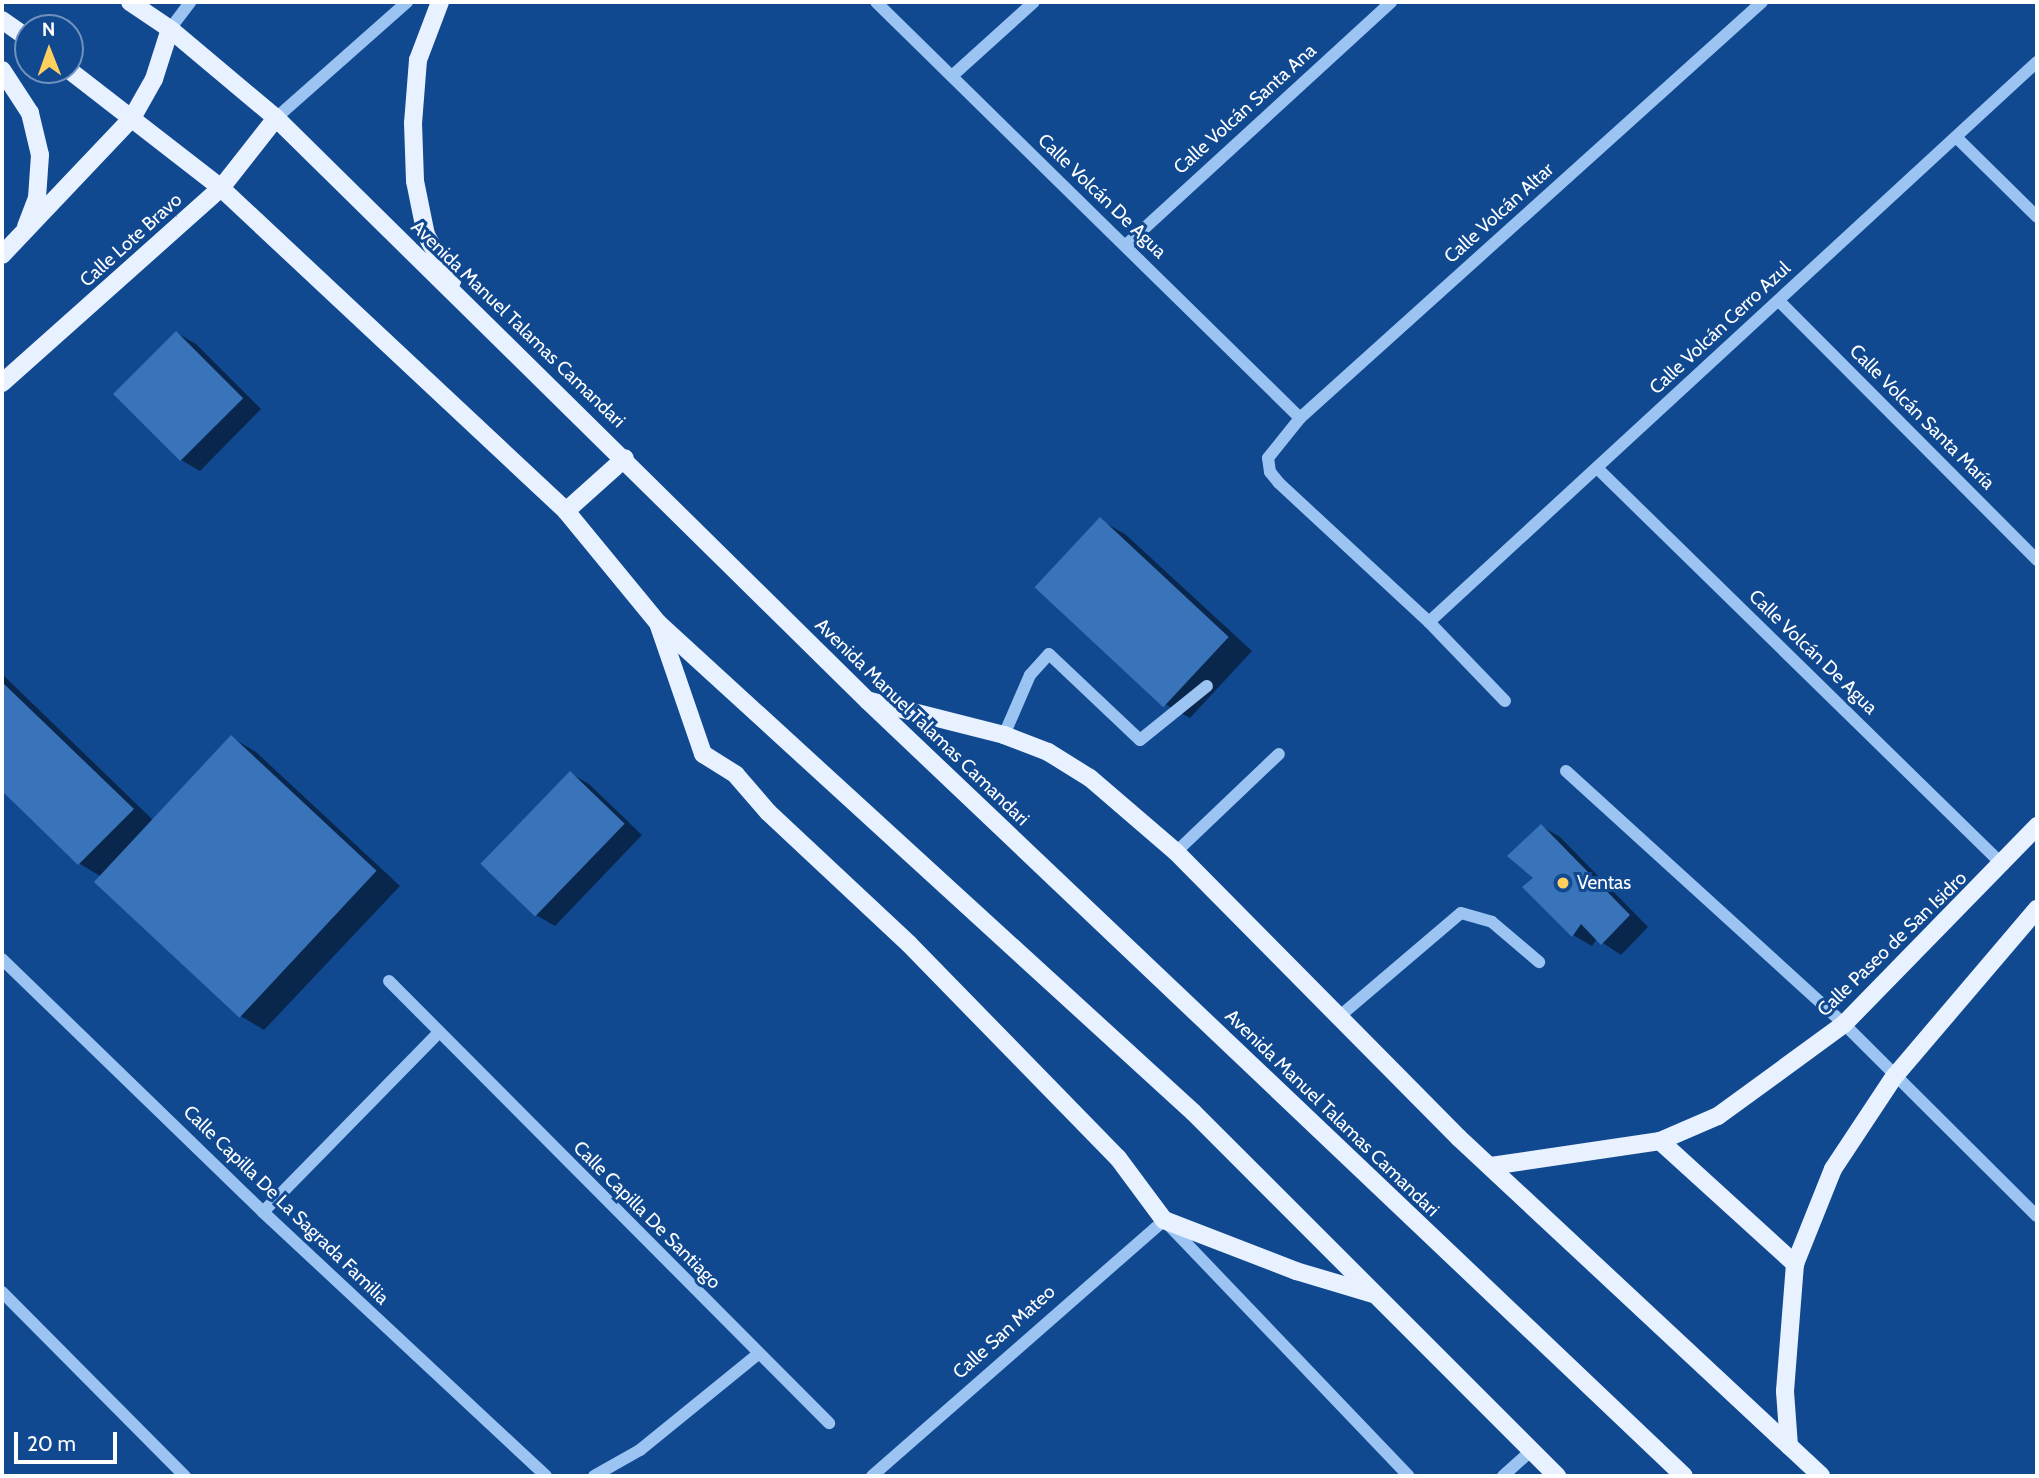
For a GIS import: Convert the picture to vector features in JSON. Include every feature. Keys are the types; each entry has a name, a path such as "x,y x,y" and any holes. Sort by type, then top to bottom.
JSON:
{"main road":[{"name":"Avenida Manuel Talamas Camandari","path":"130,2 170,29 276,118 625,458 868,701 1684,1476"},
{"path":"440,2 418,60 413,123 415,181 426,235 460,297"},
{"path":"2,255 22,237 132,118 154,79 170,29"},
{"path":"2,70 30,113 40,155 37,198 22,237"},
{"path":"84,81 221,188 566,511 658,623 1193,1112 1557,1476"},
{"name":"Calle Lote Bravo","path":"2,383 221,188 276,118"},
{"path":"566,511 625,458"},
{"path":"658,623 703,754 736,775 768,812 919,954 1118,1158 1164,1220 1296,1272 1376,1295"},
{"path":"868,701 1004,735 1048,752 1090,778 1176,852 1491,1166 1821,1476"},
{"name":"Calle Paseo de San Isidro","path":"1491,1166 1660,1141 1718,1116 1844,1024 2003,865 2037,826"},
{"path":"1789,1446 1785,1391 1795,1264 1833,1169 1894,1077 2037,909"},
{"path":"1660,1141 1795,1264"}],"street":[{"path":"170,29 190,2"},
{"path":"276,118 407,2"},
{"name":"Calle Volcán De Agua","path":"876,2 1300,418"},
{"path":"952,76 1034,2"},
{"name":"Calle Volcán Santa Ana","path":"1125,246 1391,2"},
{"name":"Calle Volcán Altar","path":"1429,622 1279,483 1270,472 1268,458 1300,418 1762,2"},
{"name":"Calle Volcán Cerro Azul","path":"1429,622 2037,62"},
{"path":"1956,137 2037,217"},
{"name":"Calle Volcán Santa María","path":"1779,301 2037,560"},
{"name":"Calle Volcán De Agua","path":"1597,468 2003,865"},
{"path":"1429,622 1505,701"},
{"path":"1004,735 1030,675 1049,654 1140,740 1207,686"},
{"path":"1176,852 1279,754"},
{"path":"1566,771 1844,1024 1894,1077 2037,1216"},
{"path":"1341,1015 1461,913 1493,922 1539,962"},
{"name":"Calle Capilla De La Sagrada Familia","path":"2,959 263,1212 547,1476"},
{"name":"Calle Capilla De Santiago","path":"389,981 829,1423"},
{"path":"263,1212 439,1032"},
{"path":"1164,1220 1409,1476"},
{"name":"Calle San Mateo","path":"872,1476 1164,1220"},
{"path":"2,1292 185,1476"},
{"path":"594,1476 640,1450 758,1354"},
{"path":"1503,1476 1531,1451"}],"building":[{"path":"176,331 243,398 180,461 113,394"},
{"path":"1100,517 1229,637 1163,707 1035,587"},
{"path":"2,682 134,809 78,865 2,791"},
{"path":"231,735 377,871 239,1018 94,882"},
{"path":"570,771 625,824 535,917 480,864"},
{"name":"Ventas","path":"1541,824 1630,915 1601,945 1581,924 1572,937 1522,887 1533,878 1507,856"}],"place":[{"name":"Ventas","path":"1563,883"}]}
